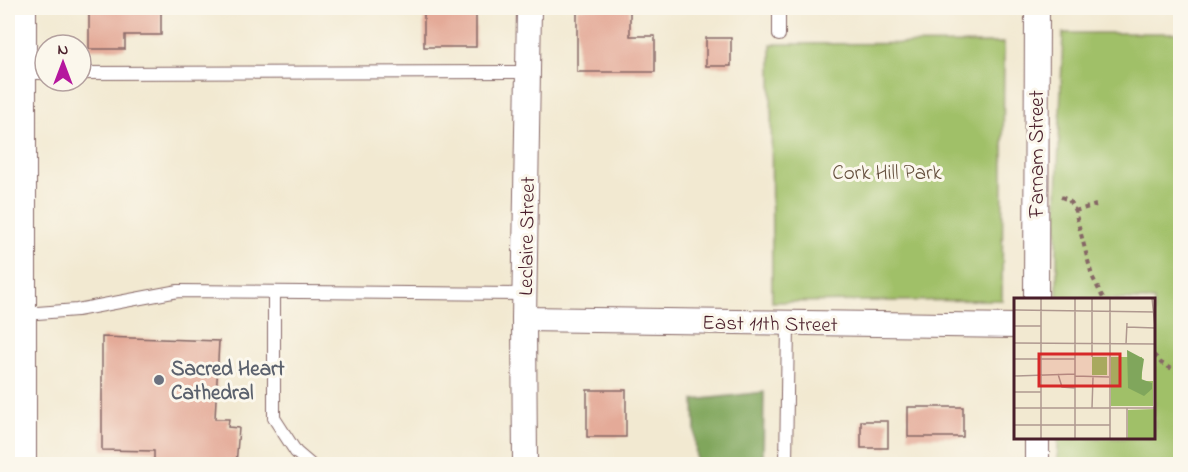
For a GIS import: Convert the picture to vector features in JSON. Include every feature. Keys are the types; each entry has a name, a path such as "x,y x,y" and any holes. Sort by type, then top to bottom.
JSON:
{"street":[{"path":"24,8 25,73 16,314 24,465"},
{"name":"Leclaire Street","path":"525,465 524,319 529,8"},
{"name":"Farnam Street","path":"1036,298 1037,8"},
{"name":"East 11th Street","path":"524,319 1014,326"},
{"path":"1037,439 1037,465"}],"lane":[{"path":"779,8 779,35"},
{"path":"93,73 528,72"},
{"path":"16,314 77,310 178,291 525,294"},
{"path":"274,292 274,418 296,452 310,465"},
{"path":"786,465 788,324"}],"path":[{"path":"1057,196 1070,200 1075,211 1092,276 1103,298"},
{"path":"1075,211 1096,205"},
{"path":"1155,357 1161,363 1180,373"}],"green space":[{"path":"1063,33 1180,33 1180,464 1058,464 1058,439 1155,439 1155,298 1057,298 1057,196"},
{"name":"Cork Hill Park","path":"1004,43 1002,300 772,302 771,44"},
{"path":"764,392 763,464 696,464 694,400"}],"building":[{"path":"89,8 161,8 161,35 125,35 125,49 93,49 93,33 89,33"},
{"path":"577,8 630,8 630,36 655,36 655,72 577,72"},
{"path":"424,10 476,10 476,47 424,47"},
{"path":"706,38 731,38 731,66 706,66"},
{"name":"Sacred Heart Cathedral","path":"102,337 219,341 215,419 229,419 228,427 239,428 236,465 154,465 154,451 102,450"},
{"path":"587,390 626,390 626,437 587,437"},
{"path":"908,407 963,407 963,437 908,437"},
{"path":"861,421 888,421 888,448 861,448"}],"place":[{"name":"Sacred Heart Cathedral","path":"159,380"}]}
